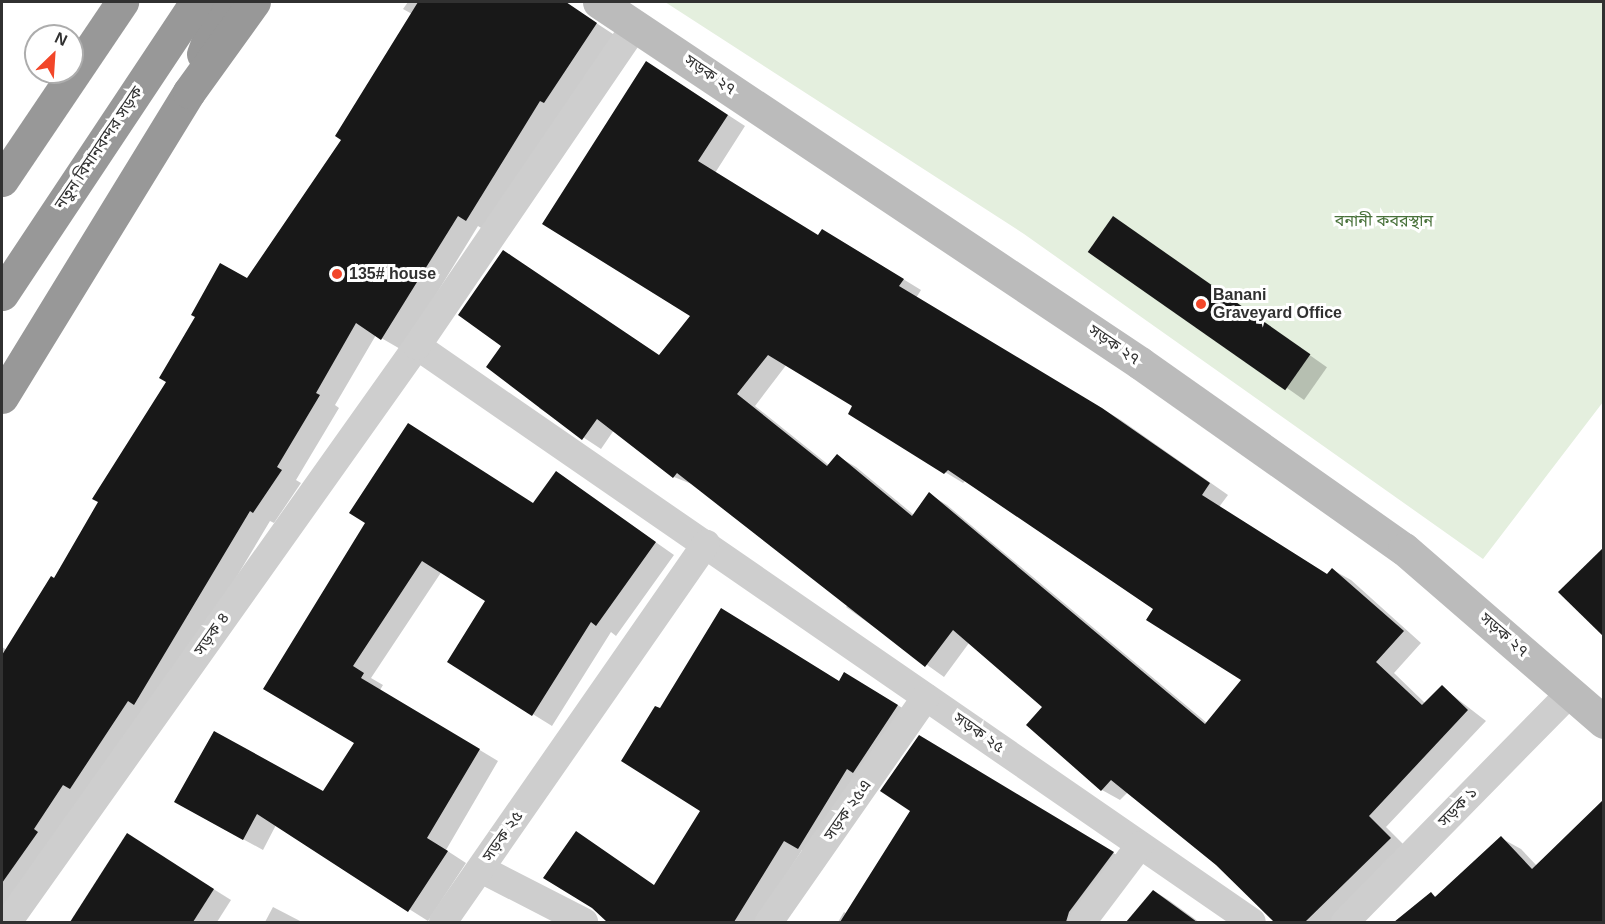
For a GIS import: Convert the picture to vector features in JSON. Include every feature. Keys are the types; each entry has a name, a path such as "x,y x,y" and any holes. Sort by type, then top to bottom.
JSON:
{"highway":[{"path":"2,180 122,2"},
{"name":"নতুন বিমানবন্দর সড়ক","path":"2,294 196,2"},
{"path":"189,92 222,2"},
{"path":"2,397 189,92 254,2"}],"street":[{"name":"সড়ক ২৭","path":"599,2 1140,363 1404,549 1604,722"},
{"name":"সড়ক ৪","path":"8,922 417,346 636,25"},
{"name":"সড়ক ২৫","path":"417,346 706,543 1252,922"},
{"name":"সড়ক ২৫","path":"443,922 706,543"},
{"name":"সড়ক ১","path":"1344,922 1571,692"},
{"name":"সড়ক ২৫এ","path":"769,922 926,697"},
{"path":"1082,922 1140,845"},
{"path":"481,869 584,922"}],"green space":[{"name":"বনানী কবরস্থান","path":"665,2 1603,2 1603,402 1483,559 1024,234"}],"building":[{"path":"418,2 566,2 597,23 544,103 540,101 466,221 458,216 381,340 356,323 316,393 320,395 277,467 282,470 253,513 250,511 134,705 128,701 70,789 63,785 34,829 38,832 2,883 2,655 51,576 54,578 98,502 92,499 166,382 159,378 195,317 191,315 220,263 247,278 341,140 335,136"},
{"path":"646,61 728,115 698,161 818,235 822,229 904,279 899,286 1102,408 1210,483 1202,495 1327,574 1332,568 1404,631 1376,662 1422,705 1442,685 1468,710 1369,816 1391,838 1305,922 1274,922 1216,865 1111,780 1101,791 1026,725 1042,707 953,630 925,667 677,473 673,478 597,419 582,440 486,367 501,346 458,315 503,250 659,355 690,316 542,224","holes":["768,355 852,406 848,414 944,474 948,470 1153,609 1146,620 1241,680 1205,724 929,492 912,516 837,454 827,466 737,394"]},
{"name":"Banani Graveyard Office","path":"1113,216 1310,354 1285,390 1088,252"},
{"path":"408,423 533,503 556,471 656,542 596,626 591,622 532,716 447,662 485,601 422,561 353,666 364,673 361,678 480,749 427,838 448,851 408,912 257,814 243,840 174,802 214,731 323,791 354,743 263,689 365,523 349,513"},
{"path":"1604,547 1604,637 1558,592"},
{"path":"721,608 839,681 844,672 898,705 853,773 847,769 798,849 784,841 734,922 607,922 592,908 543,878 576,831 654,885 700,811 621,761 655,706 660,708"},
{"path":"919,735 1114,852 1069,912 1066,922 840,922 910,811 880,791"},
{"path":"1604,799 1604,922 1394,922 1431,892 1435,897 1501,836 1532,869"},
{"path":"127,833 214,889 193,922 70,922"},
{"path":"1153,890 1197,922 1126,922"}],"place":[{"name":"135# house","path":"337,274"},
{"name":"Banani Graveyard Office","path":"1201,304"}]}
